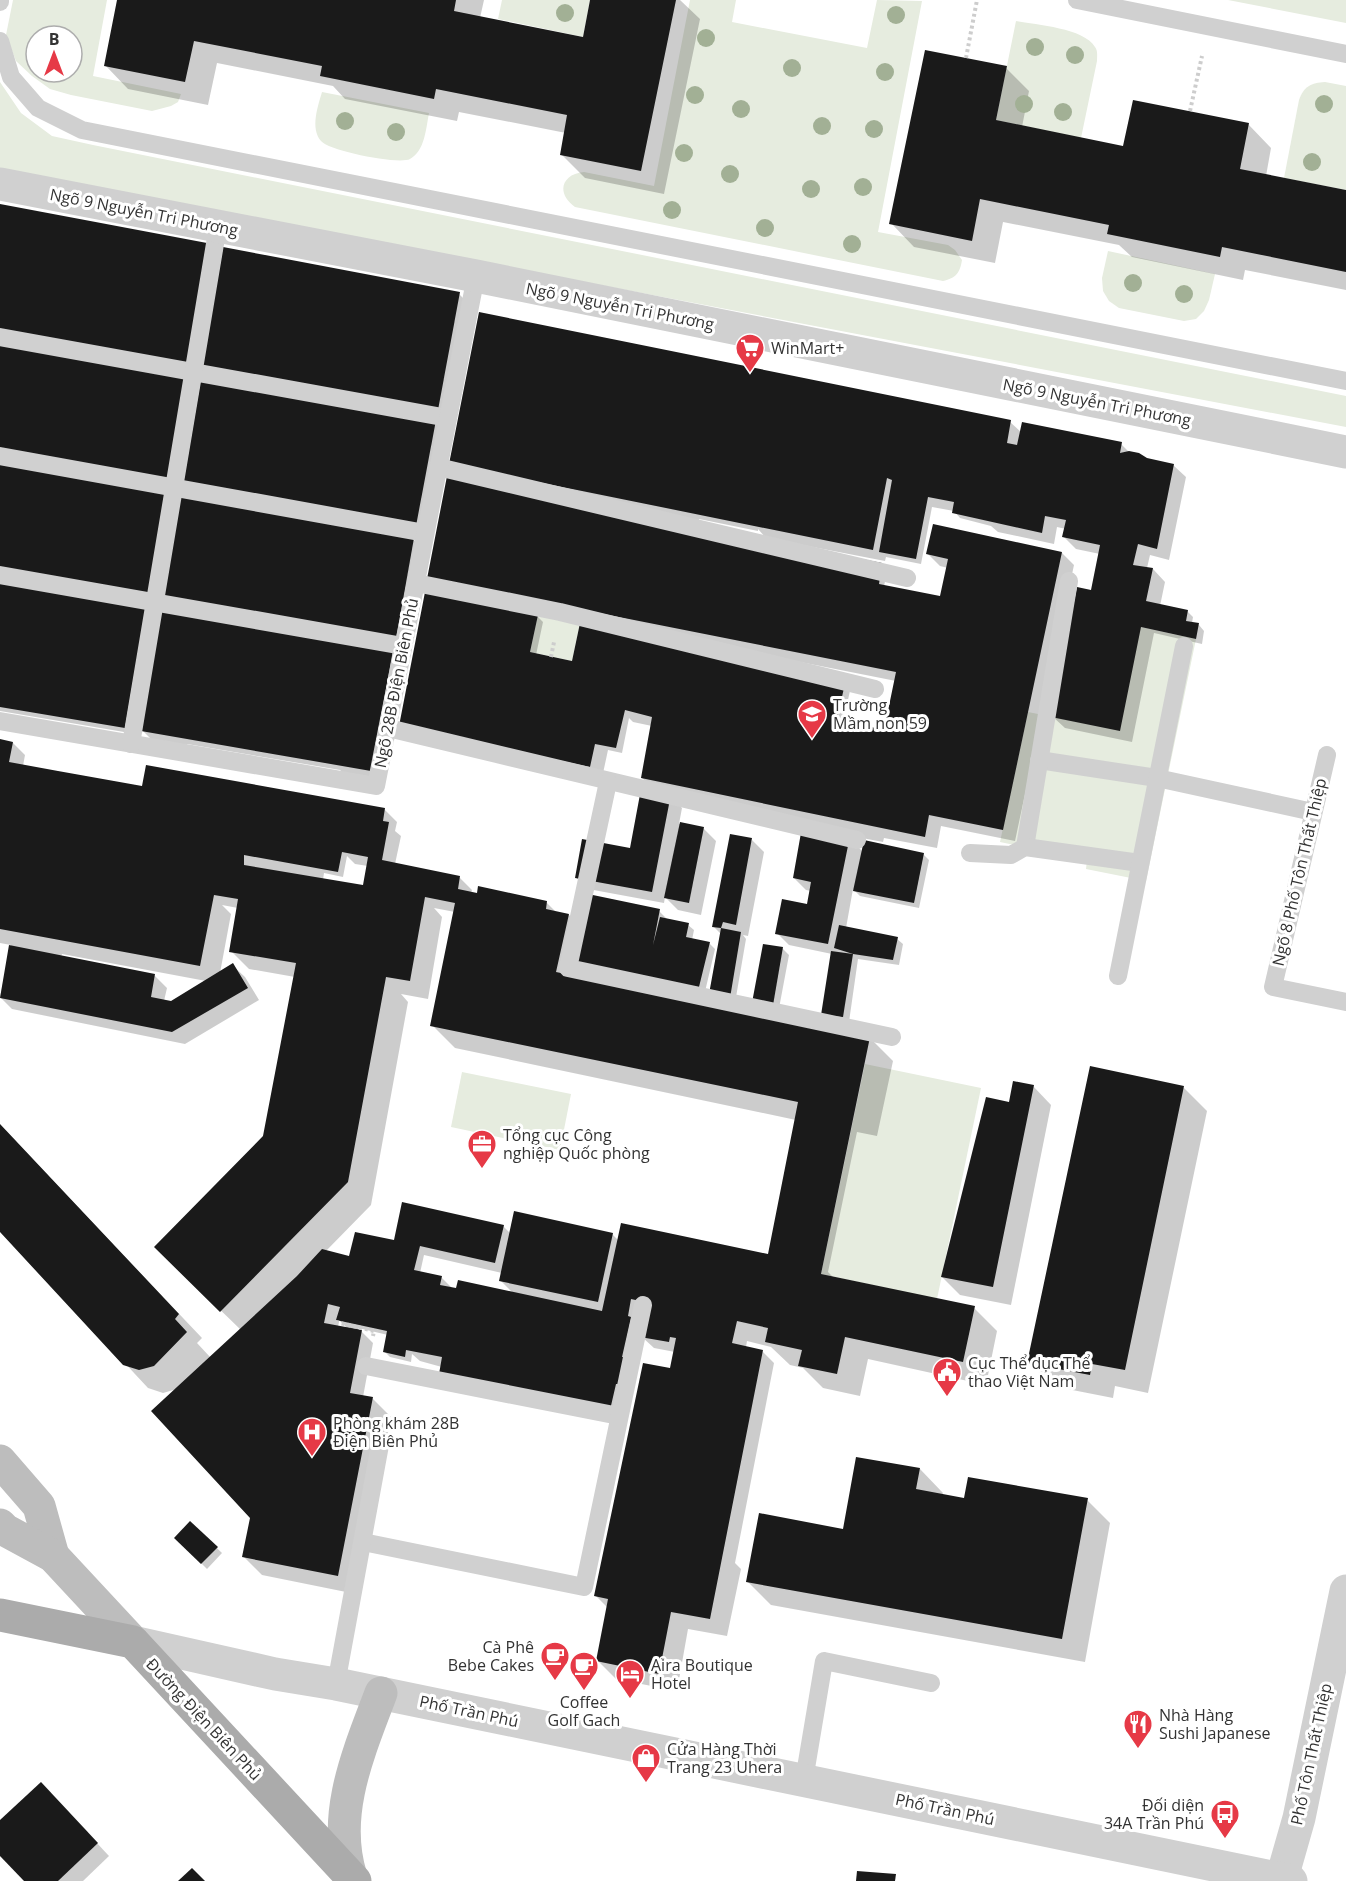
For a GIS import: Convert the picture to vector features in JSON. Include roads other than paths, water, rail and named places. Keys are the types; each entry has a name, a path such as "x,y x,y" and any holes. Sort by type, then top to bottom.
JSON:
{"main road":[{"name":"Đường Điện Biên Phủ","path":"0,1461 39,1506 53,1556"},
{"name":"Đường Điện Biên Phủ","path":"0,1525 53,1556 353,1879"},
{"name":"Phố Trần Phú","path":"0,1615 133,1642"},
{"path":"353,1879 346,1859 343,1821 355,1763 381,1693"}],"street":[{"name":"Ngõ 9 Nguyễn Tri Phương","path":"0,184 476,276 1346,452"},
{"name":"Phố Tôn Thất Thiệp","path":"1285,1880 1346,1591"},
{"name":"Phố Trần Phú","path":"133,1642 276,1674 381,1693 1285,1880"}],"lane":[{"path":"1077,0 1346,54"},
{"path":"0,41 11,77 38,108 82,130 1346,381"},
{"path":"131,744 218,226"},
{"name":"Ngõ 28B Điện Biên Phủ","path":"0,721 376,786 476,276"},
{"path":"0,337 448,418"},
{"path":"0,456 425,533"},
{"path":"438,467 907,578"},
{"path":"0,575 403,646"},
{"path":"1025,847 1069,580"},
{"path":"416,583 560,612 875,689"},
{"path":"1118,976 1184,646"},
{"path":"388,728 857,840"},
{"name":"Ngõ 8 Phố Tôn Thất Thiệp","path":"1327,755 1273,987 1346,1002"},
{"path":"1039,760 1157,778 1313,812"},
{"path":"608,782 568,968 892,1037"},
{"path":"970,853 1011,855 1025,847 1140,863"},
{"path":"363,1542 584,1587 643,1305"},
{"path":"366,1366 619,1416"},
{"path":"336,1684 380,1445"},
{"path":"804,1780 824,1661 931,1683"}],"place":[{"name":"WinMart+","path":"750,374"},
{"name":"Trường Mầm non 59","path":"812,740"},
{"name":"Tổng cục Công nghiệp Quốc phòng","path":"482,1170"},
{"name":"Cục Thể dục Thể thao Việt Nam","path":"947,1398"},
{"name":"Phòng khám 28B Điện Biên Phủ","path":"312,1458"},
{"name":"Cà Phê Bebe Cakes","path":"555,1682"},
{"name":"Coffee Golf Gach","path":"584,1692"},
{"name":"Aira Boutique Hotel","path":"630,1700"},
{"name":"Nhà Hàng Sushi Japanese","path":"1138,1750"},
{"name":"Cửa Hàng Thời Trang 23 Uhera","path":"646,1784"},
{"name":"Đối diện 34A Trần Phú","path":"1225,1840"}]}
